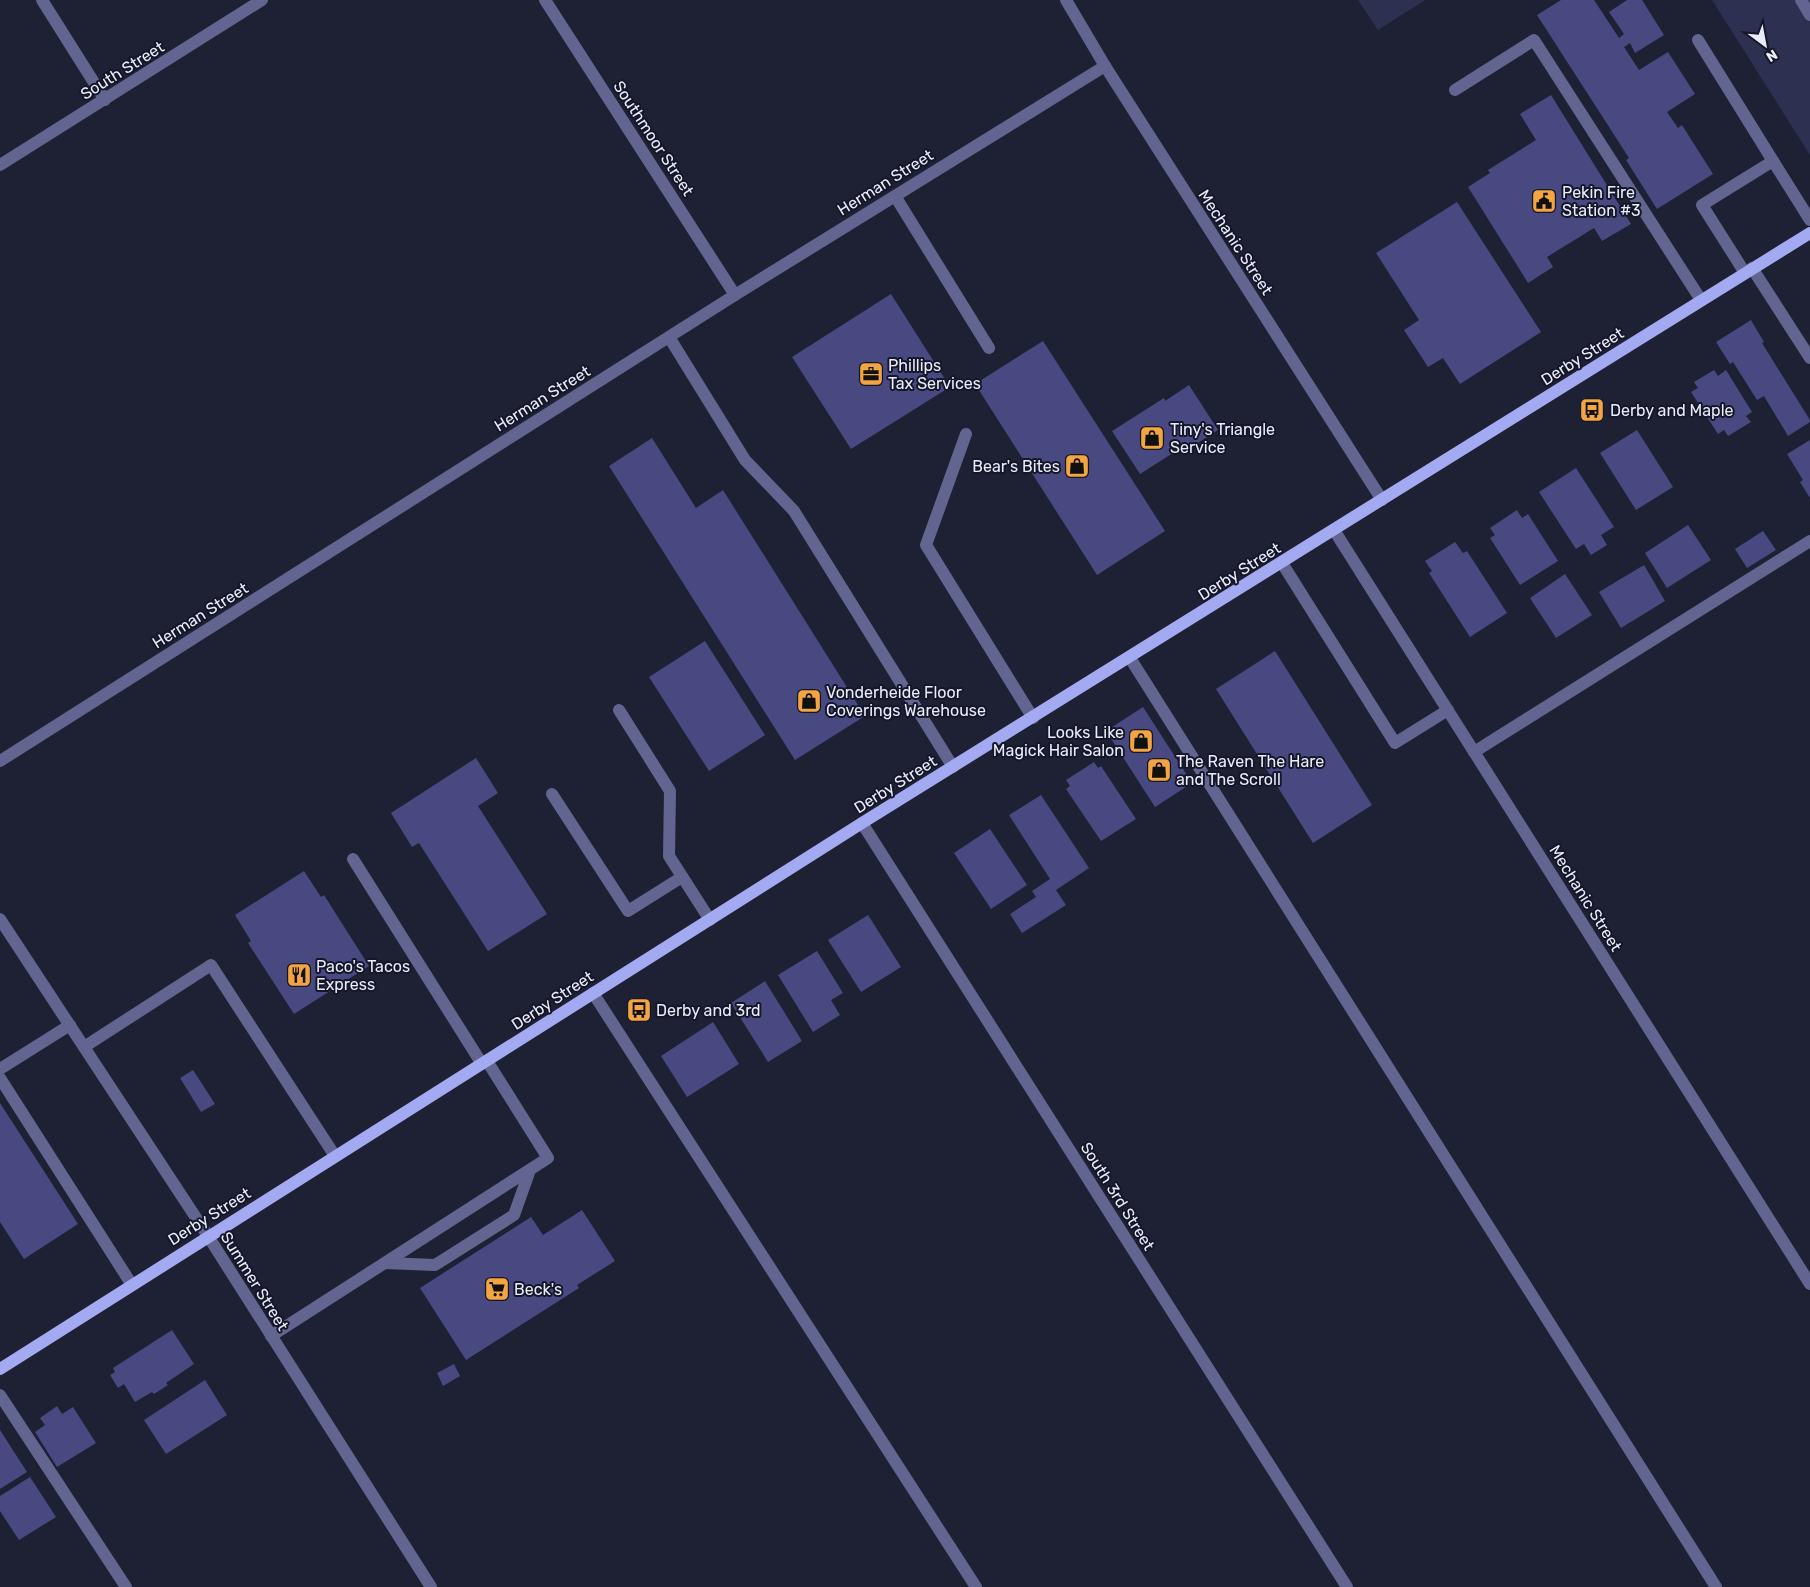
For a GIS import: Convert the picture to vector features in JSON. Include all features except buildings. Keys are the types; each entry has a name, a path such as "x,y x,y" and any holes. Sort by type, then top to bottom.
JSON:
{"main road":[{"name":"Derby Street","path":"0,1369 862,823 1130,658 1810,233"}],"street":[{"path":"42,0 105,100"},
{"name":"South Street","path":"0,165 262,0"},
{"name":"Southmoor Street","path":"545,0 735,294"},
{"name":"Mechanic Street","path":"1066,0 1105,66 1382,500"},
{"path":"1800,0 1810,15"},
{"path":"1455,90 1534,40 1701,300"},
{"path":"1698,40 1810,220"},
{"name":"Herman Street","path":"0,761 735,294 1105,66"},
{"path":"1773,161 1702,205 1810,358"},
{"path":"894,196 989,348"},
{"path":"669,337 745,460 794,511 953,767"},
{"path":"966,434 926,545 1033,718"},
{"name":"Mechanic Street","path":"1334,530 1810,1284"},
{"path":"1474,752 1810,541"},
{"path":"1282,563 1396,743 1448,710"},
{"path":"1130,658 1716,1587"},
{"path":"619,710 670,791 669,856 710,920"},
{"path":"552,794 628,911 682,877"},
{"name":"South 3rd Street","path":"862,823 1348,1587"},
{"path":"271,1336 548,1158 353,859"},
{"name":"Summer Street","path":"0,919 208,1236 431,1587"},
{"path":"84,1047 211,965 335,1156"},
{"path":"593,993 976,1587"},
{"path":"0,1069 70,1025"},
{"path":"0,1078 132,1285"},
{"path":"385,1263 435,1265 514,1215 530,1170"},
{"path":"0,1395 126,1587"}],"shaded area":[{"path":"1358,0 1425,0 1378,30"},
{"path":"1712,0 1810,0 1810,155"}],"place":[{"name":"Pekin Fire Station #3","path":"1544,201"},
{"name":"Phillips Tax Services","path":"871,374"},
{"name":"Derby and Maple","path":"1592,410"},
{"name":"Tiny's Triangle Service","path":"1152,438"},
{"name":"Bear's Bites","path":"1077,466"},
{"name":"Vonderheide Floor Coverings Warehouse","path":"809,701"},
{"name":"Looks Like Magick Hair Salon","path":"1141,741"},
{"name":"The Raven The Hare and The Scroll","path":"1159,770"},
{"name":"Paco's Tacos Express","path":"299,975"},
{"name":"Derby and 3rd","path":"639,1010"},
{"name":"Beck's","path":"497,1289"}]}
